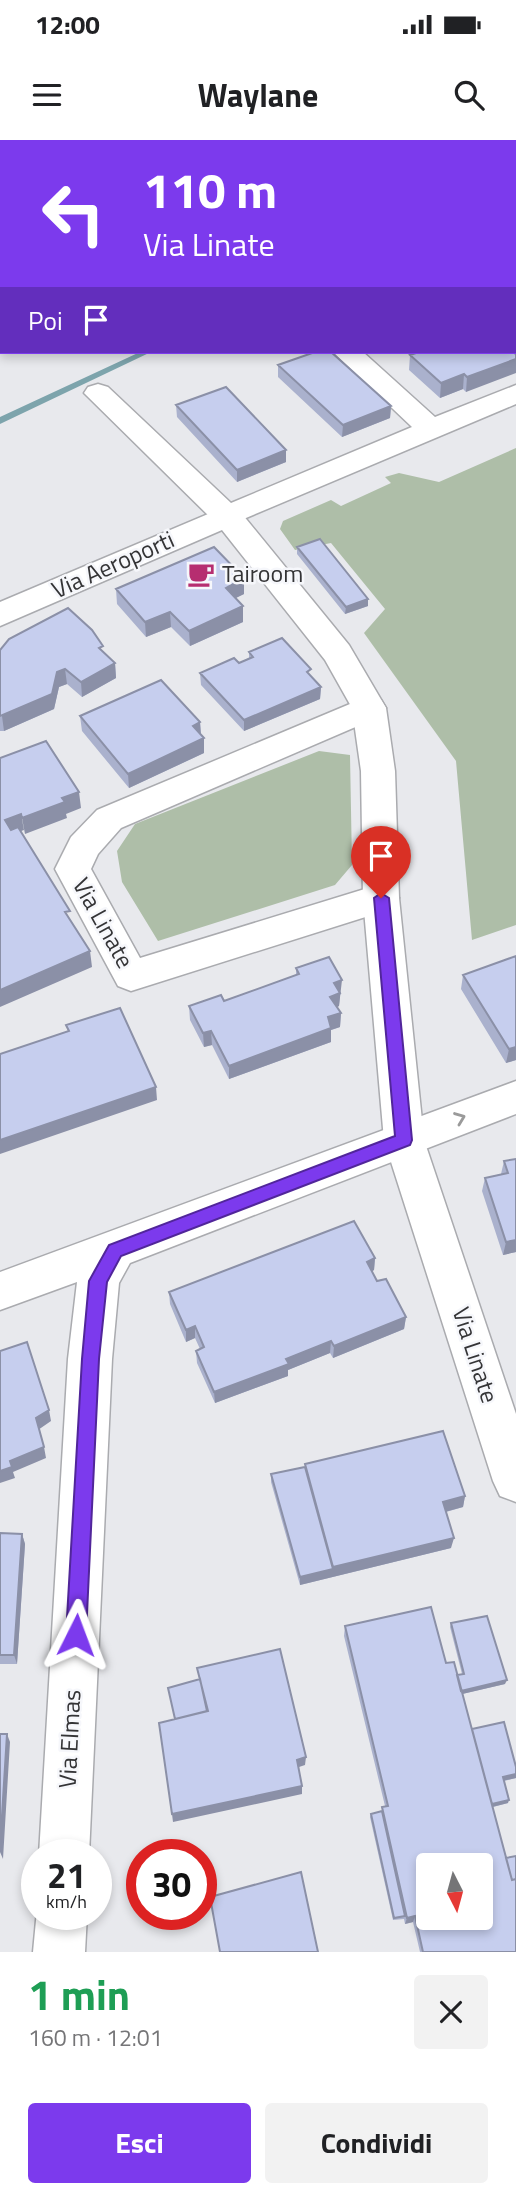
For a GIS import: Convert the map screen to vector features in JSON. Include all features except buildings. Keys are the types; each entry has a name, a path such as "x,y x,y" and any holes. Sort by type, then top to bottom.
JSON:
{"street":[{"path":"348,354 431,429"},
{"path":"97,393 227,516"},
{"name":"Via Aeroporti","path":"0,615 516,394"},
{"name":"Via Linate","path":"227,516 337,653 369,708 378,771 381,898 404,1140 516,1481"},
{"name":"Via Linate","path":"369,708 109,819 84,846 73,869 131,976 381,898"},
{"path":"0,1291 516,1097"},
{"name":"Via Elmas","path":"65,1839 90,1359 98,1281 115,1250"},
{"path":"59,1952 60,1930"}],"green space":[{"path":"516,448 516,925 472,940 456,761 364,633 385,609 331,543 295,550 280,529 283,521 331,500 341,506 391,483 385,477 399,473 439,482"},
{"path":"319,751 350,755 352,865 335,885 158,941 122,882 117,851 135,824"}],"waterway":[{"path":"0,421 143,354"}],"place":[{"name":"Tairoom","path":"201,574"}],"route":[{"path":"76,1635 90,1359 98,1281 115,1250 404,1140 381,898"}]}
